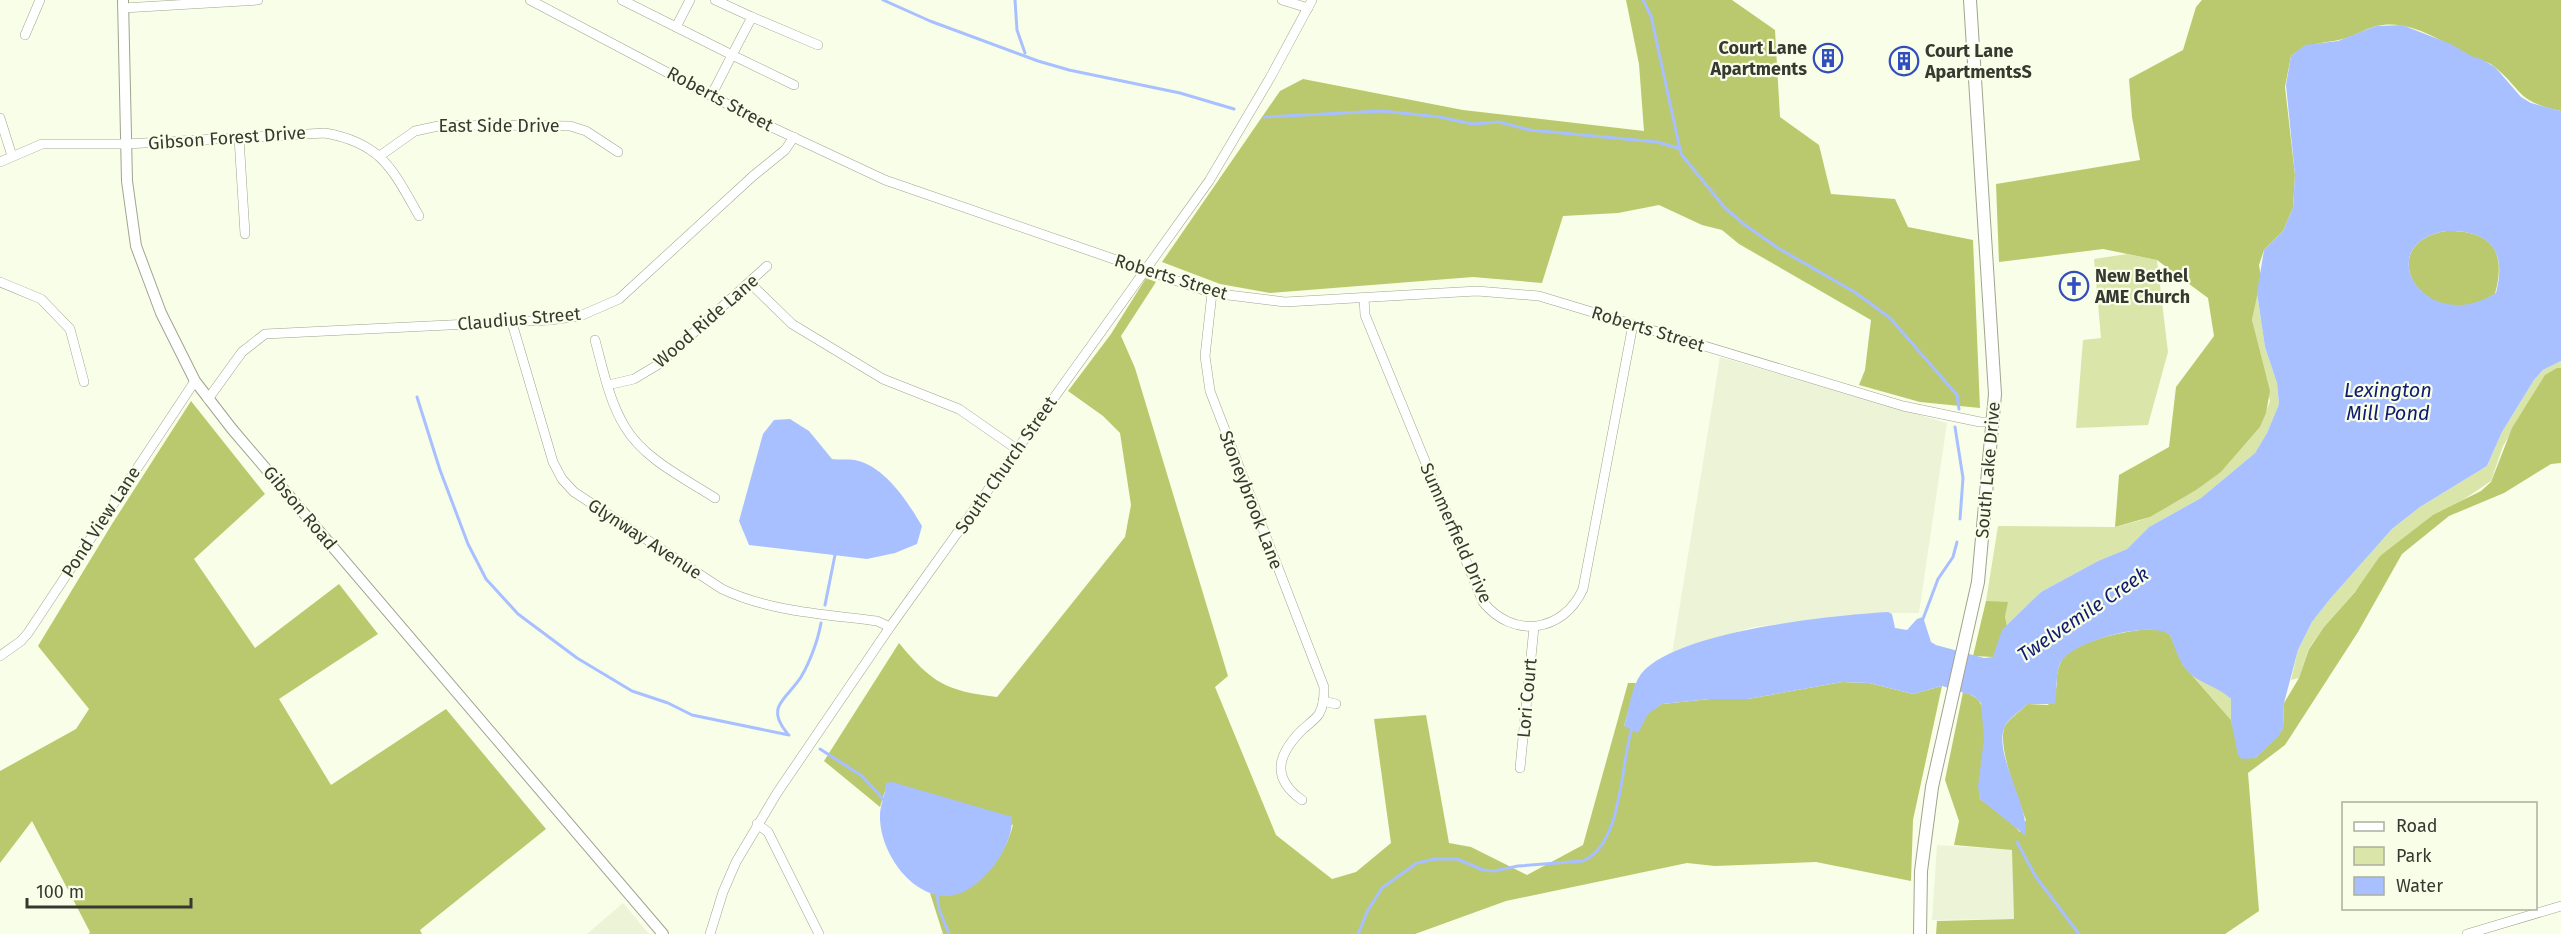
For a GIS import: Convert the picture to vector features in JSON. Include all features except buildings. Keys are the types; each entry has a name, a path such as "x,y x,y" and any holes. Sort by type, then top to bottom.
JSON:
{"main road":[{"name":"South Lake Drive","path":"1920,934 1921,871 1928,815 1978,582 1992,422 1994,355 1970,0"}],"street":[{"path":"25,35 40,0"},
{"path":"123,4 258,0"},
{"name":"Roberts Street","path":"530,0 794,137 885,180 1145,272 1212,293 1285,302 1477,291 1539,296 1903,406 1980,422 1992,422"},
{"path":"549,9 555,0"},
{"path":"622,0 794,85"},
{"path":"676,27 690,0"},
{"path":"715,0 818,45"},
{"path":"1282,0 1310,4"},
{"name":"Gibson Road","path":"123,4 126,144 131,222 142,266 161,313 195,381 663,934"},
{"name":"South Church Street","path":"710,934 729,877 757,824 891,627 1209,181 1310,4"},
{"path":"712,94 752,17"},
{"path":"0,118 12,156"},
{"name":"East Side Drive","path":"381,155 415,131 435,126 475,125 570,126 586,131 618,152"},
{"name":"Gibson Forest Drive","path":"0,162 42,144 126,144 325,132 355,141 381,155 395,174 419,216"},
{"name":"Claudius Street","path":"208,399 242,352 265,334 512,323 580,316 619,299 753,176 785,150 794,137"},
{"path":"239,138 245,234"},
{"name":"Wood Ride Lane","path":"609,385 634,379 659,364 767,266"},
{"path":"0,282 41,299 70,329 84,382"},
{"path":"750,283 792,324 883,379 958,409 1017,450"},
{"name":"Stoneybrook Lane","path":"1212,293 1205,356 1210,391 1322,678 1323,701"},
{"name":"Summerfield Drive","path":"1364,298 1365,315 1483,602 1505,621 1514,625 1534,627"},
{"name":"Glynway Avenue","path":"512,323 551,455 562,479 574,492 722,590 769,607 877,621 891,627"},
{"path":"1534,627 1558,620 1579,598 1583,589 1633,324"},
{"path":"595,340 619,417 634,441 715,498"},
{"name":"Pond View Lane","path":"0,656 28,633 195,381"},
{"name":"Lori Court","path":"1520,768 1534,627"},
{"path":"1302,800 1285,785 1281,776 1282,760 1289,744 1318,714 1323,701 1336,704"},
{"path":"757,824 768,832 819,934"},
{"path":"2467,934 2561,906"}],"shaded area":[{"path":"1720,357 1947,423 1919,613 1871,613 1754,627 1687,646 1672,654"},
{"path":"1937,845 2013,850 2014,919 1932,920"},
{"path":"623,903 649,934 587,934"}],"green space":[{"path":"1626,0 1732,0 1775,30 1780,117 1819,145 1831,194 1895,199 1908,227 1973,240 1980,408 1920,402 1859,385 1865,370 1871,320 1739,244 1722,230 1702,225 1659,205 1618,213 1563,216 1542,283 1473,277 1270,293 1220,284 1162,262 1280,91 1303,79 1463,110 1644,131 1639,64"},
{"path":"2202,0 2561,0 2561,111 2528,100 2489,63 2470,56 2437,38 2401,25 2376,26 2346,38 2305,47 2291,56 2285,87 2295,175 2293,208 2283,231 2264,250 2259,265 2261,277 2252,320 2270,391 2266,413 2260,427 2221,472 2196,490 2150,517 2115,527 2119,475 2169,447 2176,387 2214,336 2208,298 2157,260 2103,249 1999,262 1996,184 2140,160 2132,117 2129,79 2183,50 2196,7"},
{"path":"2446,231 2474,234 2492,246 2497,254 2499,265 2495,294 2469,304 2447,305 2428,297 2415,284 2409,268 2411,253 2423,239"},
{"path":"2127,254 2157,260 2168,352 2148,425 2076,428 2083,340 2101,338 2094,259"},
{"path":"1146,278 1156,282 1121,336 1135,368 1228,676 1215,687 1276,835 1332,879 1356,872 1391,843 1374,719 1426,715 1449,843 1471,847 1527,875 1583,845 1628,683 1636,683 1624,726 1662,704 1710,699 1748,699 1842,682 1869,683 1913,694 1942,686 1913,820 1911,881 1816,862 1715,866 1687,863 1506,901 1415,934 943,934 930,893 946,894 960,891 973,885 984,876 1002,853 1013,825 886,788 880,807 824,761 899,643 921,667 941,683 965,692 997,697 1125,537 1131,505 1120,433 1103,416 1068,391 1111,334"},
{"path":"2257,293 2265,347 2277,383 2279,404 2267,433 2255,453 2201,498 2149,527 2127,549 2098,561 2041,592 2007,627 2005,616 1986,601 1998,526 2115,527 2150,517 2221,472 2260,427 2270,401 2252,320"},
{"path":"2561,361 2561,368 2545,376 2503,446 2491,481 2380,556 2366,579 2324,627 2309,648 2299,678 2291,680 2298,650 2312,622 2330,599 2392,529 2420,507 2487,466 2502,432 2534,380 2543,370"},
{"path":"2561,368 2561,463 2551,464 2504,493 2449,516 2402,554 2358,632 2285,745 2248,773 2259,911 2225,934 1936,934 1937,921 2014,919 2012,850 1954,845 1959,821 1945,780 1963,692 1979,701 1985,721 1980,799 2006,817 2020,832 2026,820 2003,746 2005,726 2027,704 2048,705 2055,693 2058,668 2061,662 2067,654 2092,641 2140,630 2164,630 2170,635 2183,665 2231,720 2235,735 2255,758 2283,728 2284,703 2299,678 2309,649 2324,627 2355,592 2380,556 2433,515 2481,491 2491,482 2512,428 2545,375"},
{"path":"191,401 265,494 194,559 255,648 339,584 378,634 279,699 331,785 446,709 546,829 420,930 422,934 89,934 32,821 0,863 0,771 76,729 89,709 38,646 112,524"},
{"path":"1986,601 2008,602 2005,616 2007,627 1993,657 1973,656"},
{"path":"2193,676 2218,687 2231,699 2231,720"}],"water":[{"name":"Lexington Mill Pond","path":"2402,25 2451,44 2495,67 2521,97 2531,103 2561,111 2561,361 2543,370 2534,380 2502,432 2487,466 2420,507 2392,529 2312,622 2298,650 2284,703 2283,728 2278,737 2255,758 2242,759 2238,755 2231,720 2231,699 2189,673 2179,658 2170,635 2161,631 2147,630 2115,634 2083,645 2071,652 2063,659 2058,669 2055,704 2027,704 2005,726 2002,737 2003,750 2023,810 2025,835 1980,799 1978,786 1984,739 1981,703 1974,696 1942,686 1913,694 1869,683 1842,682 1748,699 1710,699 1662,704 1648,714 1638,733 1624,726 1633,692 1641,674 1659,659 1719,636 1757,628 1831,617 1888,612 1892,614 1895,628 1907,630 1917,619 1923,617 1931,642 1936,645 1984,658 1993,657 2002,630 2041,592 2098,561 2127,549 2149,527 2201,498 2255,453 2267,433 2279,404 2277,383 2265,347 2257,293 2264,250 2283,231 2293,208 2295,175 2286,85 2291,56 2305,45 2338,41 2376,26","holes":["2446,231 2474,234 2492,246 2497,254 2499,278 2496,293 2470,304 2447,304 2428,297 2415,284 2409,268 2411,252 2423,239"]},
{"path":"790,419 809,431 832,459 855,460 886,477 910,506 922,526 917,544 895,553 867,559 749,545 739,521 763,434 774,420"},
{"path":"892,782 1012,817 1011,829 1001,855 982,879 959,894 947,896 921,889 900,870 886,845 880,819 886,783"}],"waterway":[{"path":"883,0 930,21 1038,61 1069,70 1180,93 1234,109"},
{"path":"1015,0 1017,30 1025,53"},
{"path":"1643,0 1651,16 1681,154 1725,208 1745,225 1778,248 1856,293 1890,318 1957,395 1959,409"},
{"path":"1264,117 1382,111 1440,117 1472,124 1499,122 1530,130 1657,142 1678,148"},
{"path":"417,397 440,470 468,544 486,579 518,614 577,658 632,691 668,703 692,715 789,735"},
{"path":"1955,427 1963,478 1960,519"},
{"path":"1923,619 1938,579 1953,557 1957,542"},
{"path":"825,605 835,555"},
{"path":"787,733 781,724 778,709 801,677 813,651 821,623"},
{"name":"Twelvemile Creek","path":"1358,934 1368,910 1382,888 1417,863 1435,859 1457,859 1483,870 1494,871 1518,866 1583,861 1596,852 1606,838 1613,821 1632,728"},
{"path":"820,749 862,776 883,799"},
{"path":"2017,842 2036,877 2079,934"},
{"path":"937,894 939,909 949,934"}],"place":[{"name":"Court Lane Apartments","path":"1828,58"},
{"name":"Court Lane ApartmentsS","path":"1904,61"},
{"name":"New Bethel AME Church","path":"2074,286"}]}
